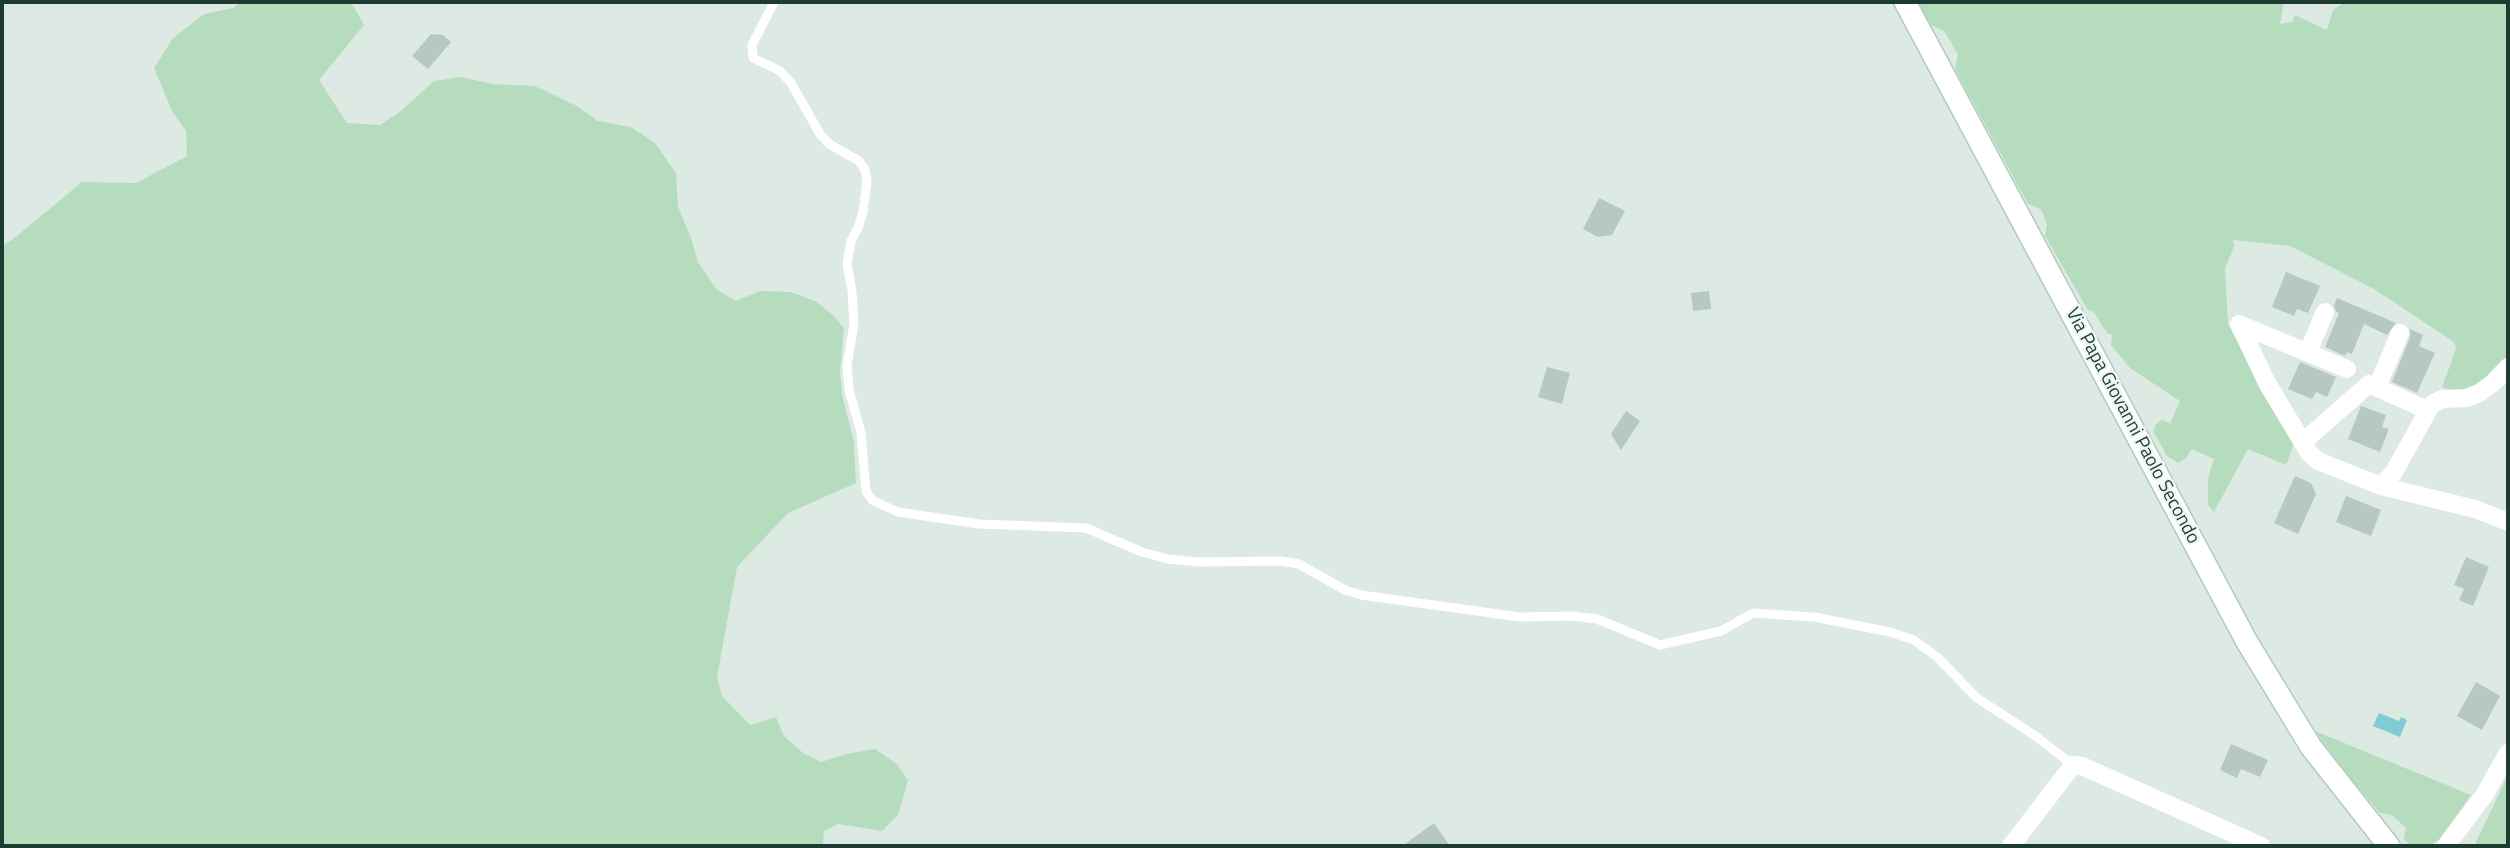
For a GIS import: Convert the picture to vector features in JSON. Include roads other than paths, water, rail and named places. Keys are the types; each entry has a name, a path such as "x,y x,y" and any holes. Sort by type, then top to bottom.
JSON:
{"main road":[{"name":"Via Papa Giovanni Paolo Secondo","path":"1905,2 2247,642 2311,747 2390,843"}],"street":[{"path":"2308,352 2325,312"},
{"path":"2347,369 2239,324 2267,383 2309,453 2318,461 2381,486 2475,509 2508,522"},
{"path":"2377,387 2400,333"},
{"path":"2381,486 2394,472 2431,405 2442,399 2466,398 2479,393 2493,383 2508,366"},
{"path":"2303,442 2369,384 2427,410"},
{"path":"2462,846 2485,794 2508,753"},
{"path":"2011,846 2073,765 2082,766 2261,846"},
{"path":"2446,846 2485,794"}],"lane":[{"path":"774,2 752,45 754,58 779,71 790,83 820,134 830,144 859,161 865,170 867,181 863,212 851,241 847,264 854,324 847,365 849,390 862,433 866,491 872,500 898,512 979,524 1086,528 1142,552 1168,559 1199,562 1280,561 1299,564 1345,590 1361,595 1520,617 1572,616 1597,619 1660,645 1721,631 1753,613 1814,617 1890,632 1914,640 1937,657 1977,698 2034,735 2073,765"}],"water":[{"path":"2379,713 2399,721 2401,717 2407,720 2400,737 2373,726"}]}
